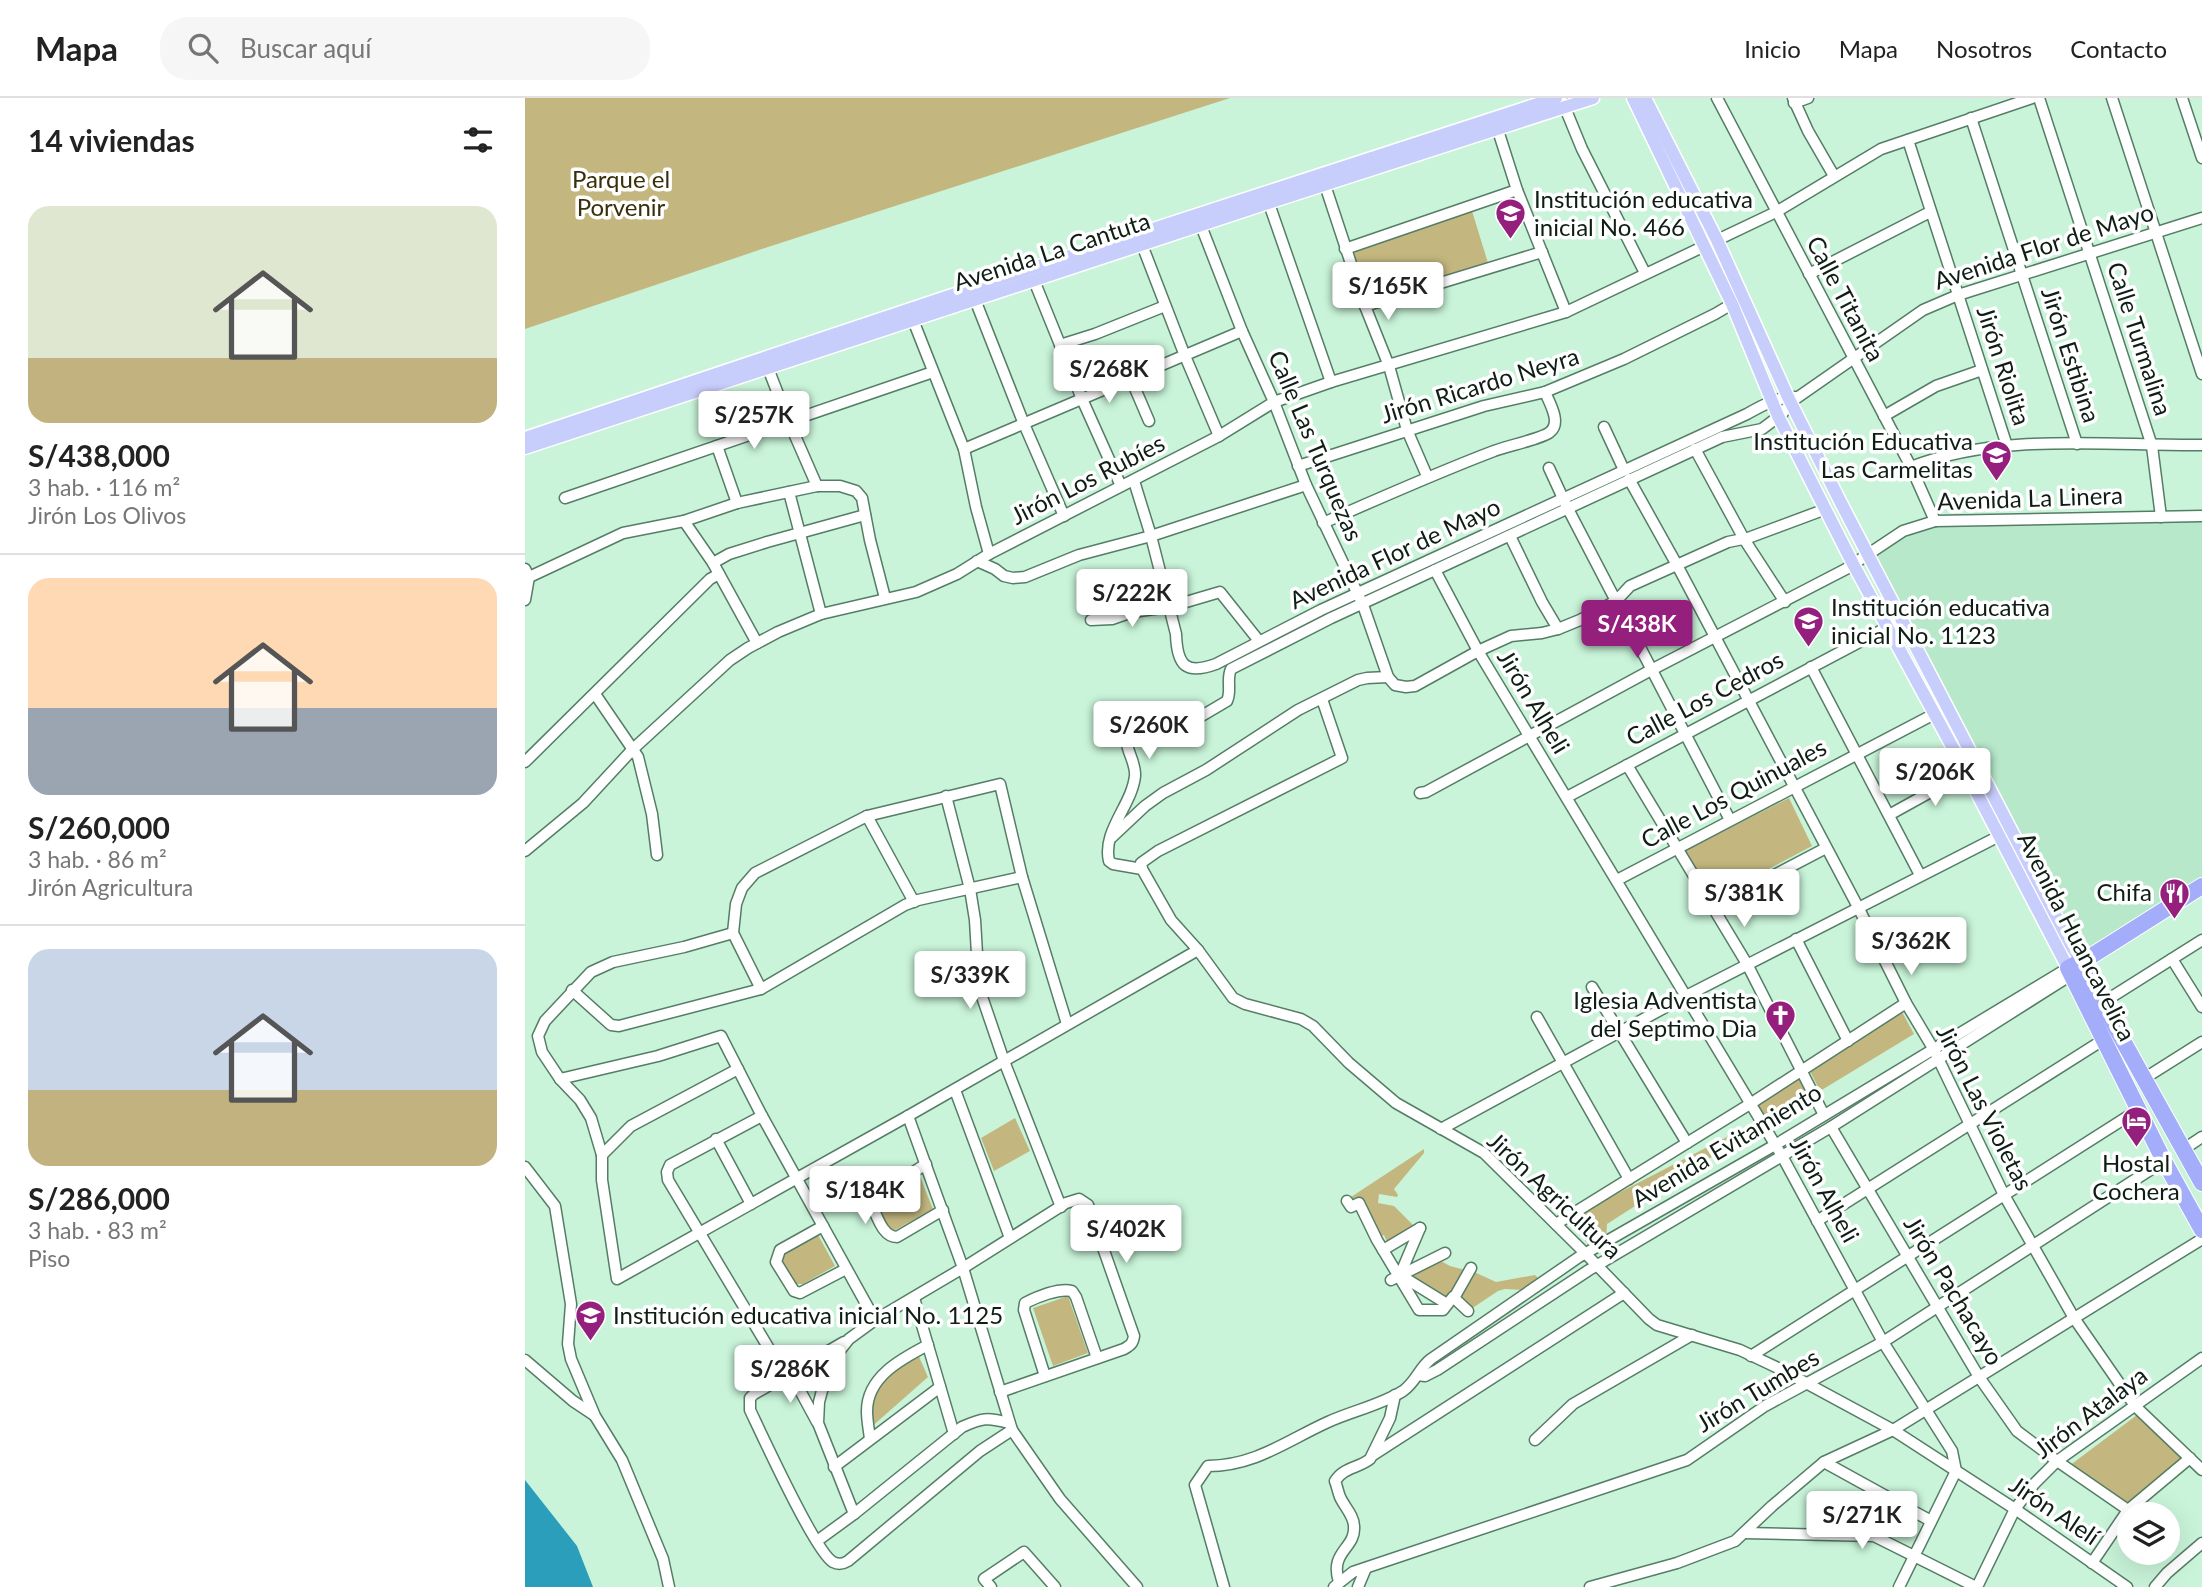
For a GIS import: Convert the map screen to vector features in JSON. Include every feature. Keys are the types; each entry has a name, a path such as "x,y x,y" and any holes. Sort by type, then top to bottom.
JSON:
{"highway":[{"name":"Avenida Evitamiento","path":"2080,965 2202,886"},
{"name":"Avenida Huancavelica","path":"2080,965 2202,1183"},
{"name":"Avenida Huancavelica","path":"2080,965 2103,1040 2202,1230"}],"main road":[{"name":"Avenida La Cantuta","path":"525,448 766,363 1032,274 1560,101 1593,98"},
{"name":"Avenida Huancavelica","path":"1633,98 1710,243 1743,297 1867,554 1947,708 1972,770 2080,965"},
{"name":"Avenida Huancavelica","path":"1645,98 1710,243 1777,416 1933,713 1972,770"},
{"name":"Avenida La Cantuta","path":"525,438 766,363"}],"street":[{"name":"Calle Titanita","path":"1717,98 1911,467 1935,521"},
{"path":"1808,98 1793,100 1834,176"},
{"name":"Jirón Los Rubíes","path":"525,851 583,803 633,749 730,660 757,643 821,614 916,592 957,574 989,554 1219,436 1274,402 1331,382 1566,312 1776,212 1881,149 2032,98"},
{"name":"Calle Turmalina","path":"2039,98 2152,446 2161,517"},
{"path":"2112,98 2202,374"},
{"path":"2182,98 2202,158"},
{"path":"1560,101 1645,273"},
{"name":"Jirón Estibina","path":"1971,118 2077,444"},
{"path":"1495,123 1517,190 1566,312"},
{"name":"Jirón Riolita","path":"1907,140 2007,446"},
{"path":"1323,180 1365,306 1389,366 1407,430 1427,476"},
{"path":"1345,249 1517,190"},
{"path":"1267,198 1331,382"},
{"path":"1809,274 1930,212"},
{"name":"Avenida Flor de Mayo","path":"1627,475 1734,433 1762,429 1782,414 1793,398 1853,360 1923,310 1958,295 2202,218"},
{"name":"Calle Las Turquezas","path":"1199,220 1306,485 1361,599 1388,677"},
{"path":"1140,240 1219,436"},
{"path":"1365,306 1542,252"},
{"path":"1032,274 1082,399 1121,486"},
{"path":"973,294 1024,424 1064,516"},
{"name":"Jirón Ricardo Neyra","path":"1299,466 1484,406 1545,392 1624,359 1743,297"},
{"path":"1060,345 1165,306"},
{"path":"911,314 964,449 975,506 989,554"},
{"path":"964,449 1243,331"},
{"path":"766,363 817,486"},
{"path":"1884,416 1936,386 1982,370"},
{"path":"565,498 933,372"},
{"path":"1131,379 1149,421"},
{"path":"1323,523 1427,476 1548,434 1554,428 1555,422 1545,392"},
{"name":"Avenida Flor de Mayo","path":"1111,838 1133,783 1135,769 1127,743 1147,731 1171,734 1227,701 1231,669 1331,618 1361,599 1627,475 1771,401 1793,398"},
{"name":"Jirón Las Violetas","path":"1604,427 1906,1003 1936,1055 2004,1195 2032,1245 2074,1318 2135,1406 2202,1470"},
{"path":"1911,467 1938,457 2007,446 2202,445"},
{"path":"717,446 737,503"},
{"path":"1695,449 1744,539 1785,602"},
{"path":"1549,468 1730,820"},
{"name":"Avenida Flor de Mayo","path":"1134,481 1151,536 1181,662 1198,670 1216,664 1259,640 1434,570 1510,536 1566,503"},
{"path":"977,561 1004,576 1025,577 1079,555 1151,536 1306,485"},
{"path":"525,600 526,575 623,533 684,521 737,503 817,486 840,486 856,491 862,498 885,598"},
{"path":"789,492 821,614"},
{"path":"1322,699 1342,758 1158,850 1142,862 1141,867 1109,862 1111,838 1145,806 1299,710 1358,680 1388,677 1400,687 1415,686 1511,636 1558,629 1580,620 1616,601 1630,586 1728,541 1744,539 1826,509"},
{"path":"713,563 729,554 865,515"},
{"name":"Avenida La Linera","path":"1420,793 1785,602 1853,565 1903,531 1935,521 2202,516"},
{"path":"684,521 713,563 757,643"},
{"path":"1510,536 1558,629"},
{"name":"Jirón Alheli","path":"1434,570 1478,651 1782,1156 1883,1342 1952,1451 1956,1471"},
{"path":"525,762 710,579 719,574"},
{"path":"1091,620 1112,619 1132,612 1169,607 1220,592 1259,640"},
{"name":"Calle Los Cedros","path":"1567,797 1901,620"},
{"path":"1811,667 1920,875"},
{"path":"595,694 638,757 652,814 657,855"},
{"name":"Calle Los Quinuales","path":"1617,880 1947,708"},
{"path":"1627,765 1747,964 1824,1115"},
{"path":"1889,815 1972,770"},
{"path":"761,989 733,933 736,904 742,888 755,873 867,816 1000,784 1022,877 1067,1024"},
{"path":"946,796 970,889 975,920 978,988 1061,1207"},
{"path":"867,816 914,902"},
{"path":"1441,1129 1686,996 2004,832"},
{"path":"1713,907 1826,848"},
{"name":"Jirón Agricultura","path":"1141,867 1171,920 1198,950 1233,998 1253,1007 1293,1016 1313,1026 1349,1063 1396,1103 1485,1153 1649,1320 1657,1325 1740,1350 1780,1369 1893,1430 1956,1471"},
{"path":"572,990 611,1025 619,1026 761,989 914,902 1022,877"},
{"path":"733,933 613,962 591,972 545,1021 538,1036 542,1052 591,1118 602,1155 601,1180 617,1279 1198,950"},
{"path":"1795,939 1848,1041"},
{"path":"2102,1003 2202,940"},
{"path":"2172,959 2202,1007"},
{"name":"Avenida Evitamiento","path":"1418,1375 1425,1376 1437,1370 1597,1266 1831,1127 1936,1055 2080,965"},
{"path":"1592,987 1687,1143"},
{"path":"1556,1224 1751,1104 1906,1003"},
{"path":"1537,1017 1629,1179"},
{"path":"560,1079 658,1056 721,1036 875,1320"},
{"path":"1817,1221 2103,1040"},
{"path":"2145,1078 2202,1042"},
{"name":"Avenida Evitamiento","path":"1395,1395 1413,1383 1423,1365 1431,1359 1586,1254 1824,1115 1936,1055"},
{"path":"602,1155 631,1126 738,1069"},
{"path":"955,1090 1010,1238"},
{"path":"1751,1356 2138,1110"},
{"path":"762,1116 670,1165 667,1172 668,1180 777,1362"},
{"path":"908,1116 963,1268 1010,1426 1060,1499 1133,1586"},
{"name":"Jirón Pachacayo","path":"1831,1127 1979,1377 2017,1431 2117,1502"},
{"path":"2184,1149 2202,1137"},
{"path":"716,1139 751,1204"},
{"name":"Jirón Tumbes","path":"1340,1585 1353,1572 1687,1460 1765,1406 1883,1342 2164,1161"},
{"path":"926,1164 875,1197 872,1206 887,1235 892,1237 897,1237 943,1210"},
{"path":"525,1167 555,1206 571,1304 568,1344 571,1359 595,1416 622,1461 663,1559 669,1587"},
{"path":"1000,1392 1131,1345 1134,1336 1088,1205 1079,1199 1072,1200 875,1320 849,1339 754,1394 750,1398 750,1410 817,1541 836,1564 848,1561 1010,1426"},
{"path":"1347,1201 1351,1207 1359,1203 1419,1310 1443,1310 1471,1268"},
{"path":"823,1226 780,1250 776,1262 794,1291 800,1293 846,1269"},
{"path":"1383,1250 1420,1228 1396,1277"},
{"path":"1590,1587 1677,1563 1735,1541 1824,1462 1893,1430 2202,1239"},
{"path":"1396,1277 1445,1253"},
{"path":"1396,1277 1468,1311"},
{"path":"1045,1376 1024,1310 1025,1303 1030,1300 1065,1290 1072,1291 1097,1358"},
{"path":"1340,1585 1335,1571 1336,1562 1355,1529 1335,1480 1341,1473 1367,1462 1373,1455 1624,1293"},
{"path":"914,1298 954,1434"},
{"path":"1535,1440 1573,1404 1692,1335"},
{"path":"818,1423 819,1402 826,1376 849,1339"},
{"path":"870,1439 867,1409 871,1392 878,1380 887,1370 927,1345"},
{"path":"525,1360 595,1416"},
{"name":"Jirón Atalaya","path":"1976,1587 2015,1509 2034,1484 2057,1461 2200,1364"},
{"path":"790,1373 818,1423 854,1514"},
{"path":"834,1467 940,1387"},
{"path":"1373,1455 1374,1447 1389,1418 1395,1395"},
{"path":"1224,1587 1195,1485 1208,1466 1238,1464 1261,1456 1325,1423 1395,1395"},
{"path":"817,1541 954,1434 981,1418 992,1418 1010,1426"},
{"path":"2138,1502 2190,1458"},
{"path":"1824,1462 1931,1521"},
{"path":"1899,1587 1956,1471"},
{"name":"Jirón Alelí","path":"1956,1471 2127,1587"},
{"path":"2092,1563 2117,1526"},
{"path":"1744,1533 1874,1536 1976,1587"},
{"path":"2155,1587 2202,1543"},
{"path":"991,1587 984,1579 1024,1552 1055,1587"},
{"path":"1358,1587 1366,1569"}],"shaded area":[{"path":"2202,520 2202,881 2084,956 2073,946 1870,554 1898,539 1938,524"}],"green space":[{"name":"Parque el Porvenir","path":"525,98 1230,98 768,247 525,329"},
{"path":"1472,211 1488,263 1368,302 1350,252"},
{"path":"1789,798 1812,846 1714,898 1685,851"},
{"path":"1901,1010 1914,1034 1820,1091 1809,1069"},
{"path":"1799,1079 1810,1099 1770,1126 1757,1105"},
{"path":"1015,1118 1030,1151 994,1171 981,1138"},
{"path":"1752,1124 1757,1128 1607,1224 1606,1239 1591,1249 1570,1218"},
{"path":"1424,1149 1424,1153 1394,1189 1397,1197 1379,1194 1378,1203 1394,1206 1414,1226 1389,1246 1384,1235 1377,1238 1359,1202 1348,1199"},
{"path":"919,1174 933,1209 895,1230 889,1229 875,1204 876,1198"},
{"path":"817,1233 835,1266 803,1284 796,1284 781,1259 782,1252"},
{"path":"1439,1260 1469,1271 1446,1301 1410,1275"},
{"path":"1472,1271 1496,1282 1535,1275 1539,1279 1522,1290 1498,1291 1471,1309 1458,1295"},
{"path":"1068,1296 1088,1353 1053,1366 1033,1308"},
{"path":"917,1352 928,1377 869,1429 875,1387"},
{"path":"2137,1415 2183,1460 2130,1502 2124,1502 2069,1466"}],"water":[{"path":"525,1480 577,1546 593,1587 525,1587"}],"place":[{"name":"Institución educativa inicial No. 466","path":"1511,241"},
{"name":"Institución Educativa Las Carmelitas","path":"1996,483"},
{"name":"Institución educativa inicial No. 1123","path":"1808,649"},
{"name":"Chifa","path":"2175,920"},
{"name":"Iglesia Adventista del Septimo Dia","path":"1780,1042"},
{"name":"Hostal Cochera","path":"2136,1149"},
{"name":"Institución educativa inicial No. 1125","path":"590,1343"}]}
